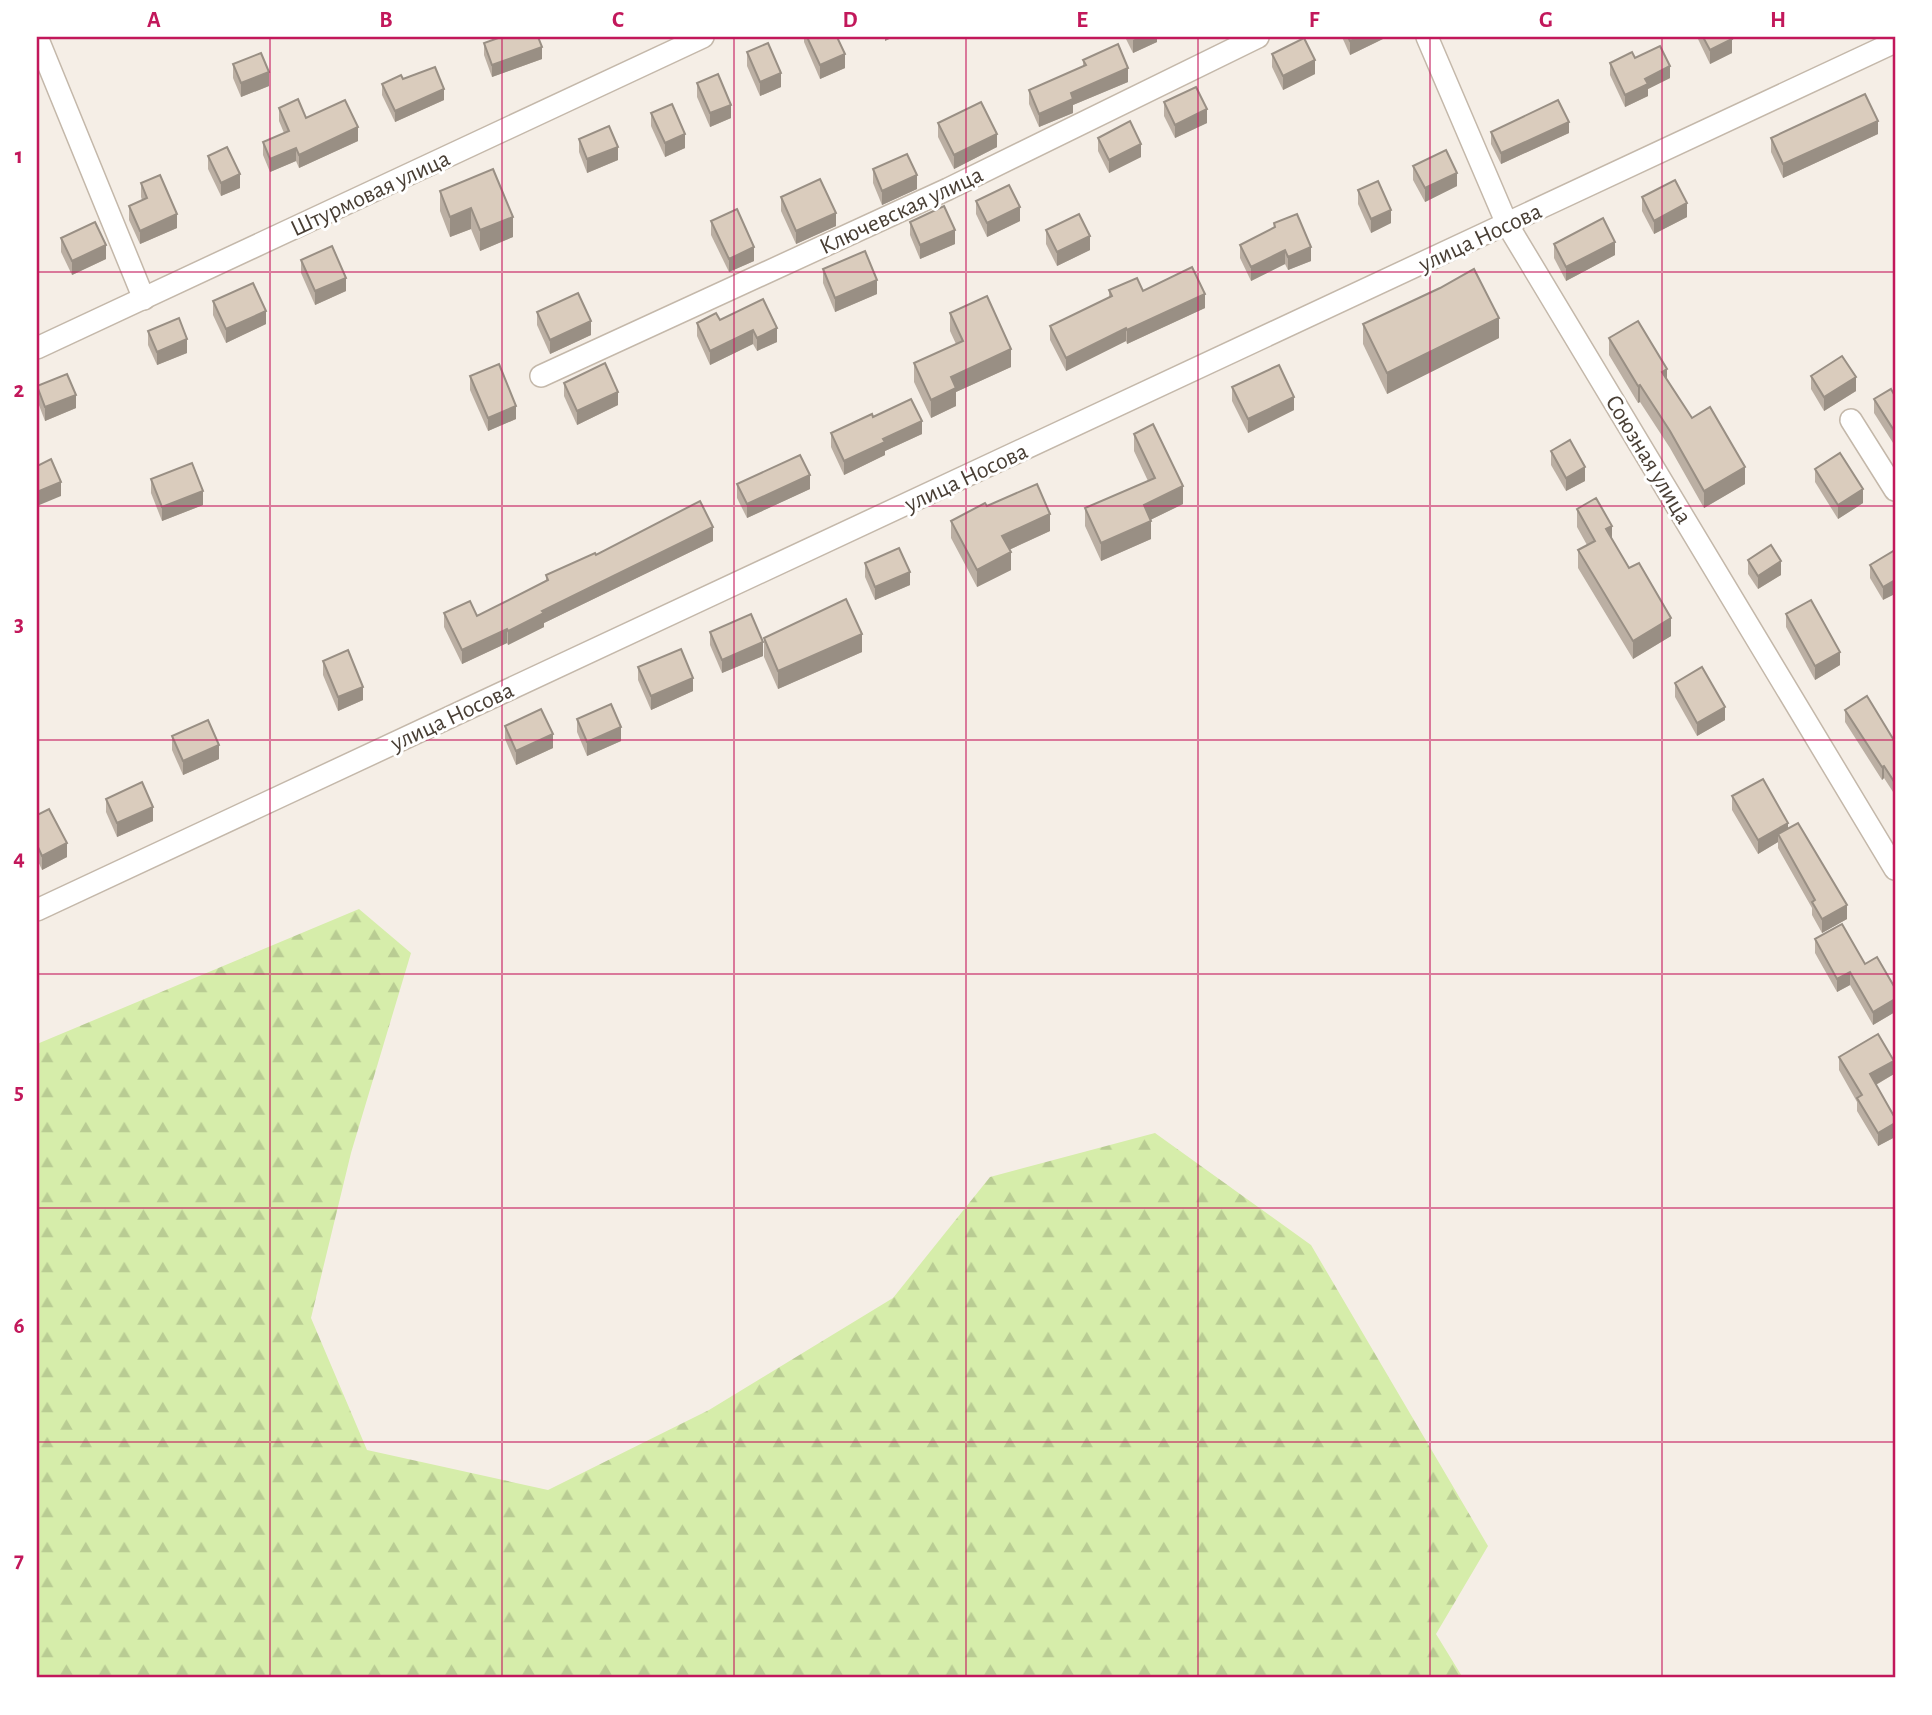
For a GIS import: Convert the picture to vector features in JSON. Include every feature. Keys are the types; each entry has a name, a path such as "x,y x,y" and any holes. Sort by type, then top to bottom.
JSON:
{"street":[{"path":"37,37 144,299"},
{"name":"Штурмовая улица","path":"37,348 703,37"},
{"name":"Ключевская улица","path":"541,376 948,189 1258,37"},
{"name":"Союзная улица","path":"1427,37 1507,225 1895,869"},
{"name":"улица Носова","path":"37,910 1895,42"},
{"path":"1851,420 1895,490"}],"green space":[{"path":"359,909 411,953 351,1153 311,1318 367,1450 548,1490 709,1410 893,1298 990,1177 1155,1133 1311,1245 1488,1546 1436,1634 1463,1678 37,1678 37,1044"}],"building":[{"path":"501,37 538,37 542,47 492,65 484,43"},
{"path":"807,37 837,37 845,54 820,65"},
{"path":"1703,37 1731,37 1732,39 1710,50"},
{"path":"1304,38 1315,60 1283,76 1272,54"},
{"path":"768,43 781,73 760,82 747,52"},
{"path":"1118,44 1128,68 1071,93 1073,99 1039,114 1029,90 1086,65 1083,60"},
{"path":"1660,46 1670,66 1645,79 1648,84 1625,95 1610,63 1632,52 1635,58"},
{"path":"261,53 269,72 241,83 233,64"},
{"path":"435,67 444,89 395,111 382,84 401,75 403,79"},
{"path":"718,74 731,105 710,113 697,83"},
{"path":"1196,87 1207,109 1175,125 1164,102"},
{"path":"1865,94 1878,121 1783,164 1771,138"},
{"path":"298,99 306,118 345,100 358,127 299,155 296,148 270,159 263,142 289,131 279,108"},
{"path":"1558,100 1569,122 1501,153 1491,132"},
{"path":"981,102 997,134 954,155 938,123"},
{"path":"672,104 685,134 665,143 651,113"},
{"path":"1130,121 1141,144 1109,160 1098,138"},
{"path":"609,126 618,147 587,159 579,139"},
{"path":"227,147 240,174 221,183 208,156"},
{"path":"1446,150 1457,173 1425,188 1413,166"},
{"path":"907,154 917,175 882,191 873,169"},
{"path":"493,169 513,217 480,230 471,208 450,217 440,191"},
{"path":"160,175 177,214 140,231 129,206 147,198 141,183"},
{"path":"820,179 836,213 796,231 781,197"},
{"path":"1675,180 1687,203 1654,221 1642,197"},
{"path":"1378,181 1391,210 1371,219 1358,190"},
{"path":"1009,185 1020,207 987,223 976,201"},
{"path":"944,206 955,230 920,245 910,222"},
{"path":"737,209 754,247 729,259 711,221"},
{"path":"1079,214 1090,236 1057,252 1046,230"},
{"path":"1297,214 1311,247 1288,257 1285,250 1251,267 1240,245 1275,227 1274,223"},
{"path":"1603,218 1615,242 1566,267 1554,244"},
{"path":"95,222 106,245 72,261 61,238"},
{"path":"332,246 346,278 315,291 301,260"},
{"path":"865,251 877,280 835,298 823,269"},
{"path":"1192,267 1205,294 1127,330 1126,328 1066,358 1050,326 1112,296 1109,290 1137,278 1143,291"},
{"path":"1474,269 1499,318 1387,373 1363,324"},
{"path":"253,283 266,311 226,329 213,301"},
{"path":"578,293 591,321 550,340 537,312"},
{"path":"987,296 1011,349 951,377 956,388 931,400 914,363 963,341 950,313"},
{"path":"763,299 777,328 757,338 753,330 710,351 697,323 716,313 720,320"},
{"path":"179,318 187,339 157,352 148,331"},
{"path":"1638,321 1667,369 1662,372 1692,418 1710,407 1745,467 1704,491 1670,431 1609,338"},
{"path":"1842,356 1856,377 1824,397 1811,376"},
{"path":"605,363 618,392 577,411 564,383"},
{"path":"499,364 516,406 488,418 470,376"},
{"path":"1279,365 1294,397 1248,419 1232,387"},
{"path":"67,374 76,395 45,407 37,386"},
{"path":"1891,389 1895,396 1895,432 1874,399"},
{"path":"911,399 922,421 844,461 831,433"},
{"path":"1153,424 1183,486 1144,505 1151,521 1101,543 1085,508 1155,478 1134,434"},
{"path":"1570,440 1585,467 1566,478 1551,451"},
{"path":"1840,453 1863,489 1838,505 1815,469"},
{"path":"800,455 810,475 747,504 737,484"},
{"path":"51,459 61,482 37,492 37,466"},
{"path":"192,463 203,491 162,507 151,479"},
{"path":"1037,484 1050,514 1002,536 1011,552 977,570 951,521 985,503 987,506"},
{"path":"1596,498 1612,526 1606,529 1629,568 1639,563 1671,618 1633,641 1578,550 1595,541 1577,509"},
{"path":"700,501 713,527 542,611 544,613 508,631 507,629 462,650 444,613 470,601 477,616 548,580 546,575 595,553 596,555"},
{"path":"1771,545 1781,561 1758,576 1748,560"},
{"path":"899,548 910,572 875,587 865,563"},
{"path":"1895,550 1895,580 1883,587 1870,565"},
{"path":"846,599 862,634 778,671 764,638"},
{"path":"1811,600 1840,652 1815,666 1786,614"},
{"path":"751,614 763,642 722,660 710,632"},
{"path":"681,649 693,678 651,696 638,667"},
{"path":"348,650 363,687 338,697 323,661"},
{"path":"1702,667 1725,707 1697,723 1675,683"},
{"path":"1867,696 1895,742 1895,783 1845,710"},
{"path":"611,704 621,727 587,742 577,719"},
{"path":"541,709 553,734 516,751 505,726"},
{"path":"208,720 219,745 183,761 172,736"},
{"path":"1763,779 1788,823 1758,840 1732,796"},
{"path":"142,782 153,807 117,823 106,799"},
{"path":"49,809 67,843 42,856 37,845 37,815"},
{"path":"1798,823 1847,905 1822,919 1812,902 1815,900 1778,834"},
{"path":"1842,924 1865,964 1877,957 1895,988 1895,999 1873,1012 1850,972 1837,979 1815,939"},
{"path":"1878,1034 1894,1061 1870,1074 1895,1118 1895,1123 1878,1133 1857,1098 1862,1095 1839,1057"}]}
